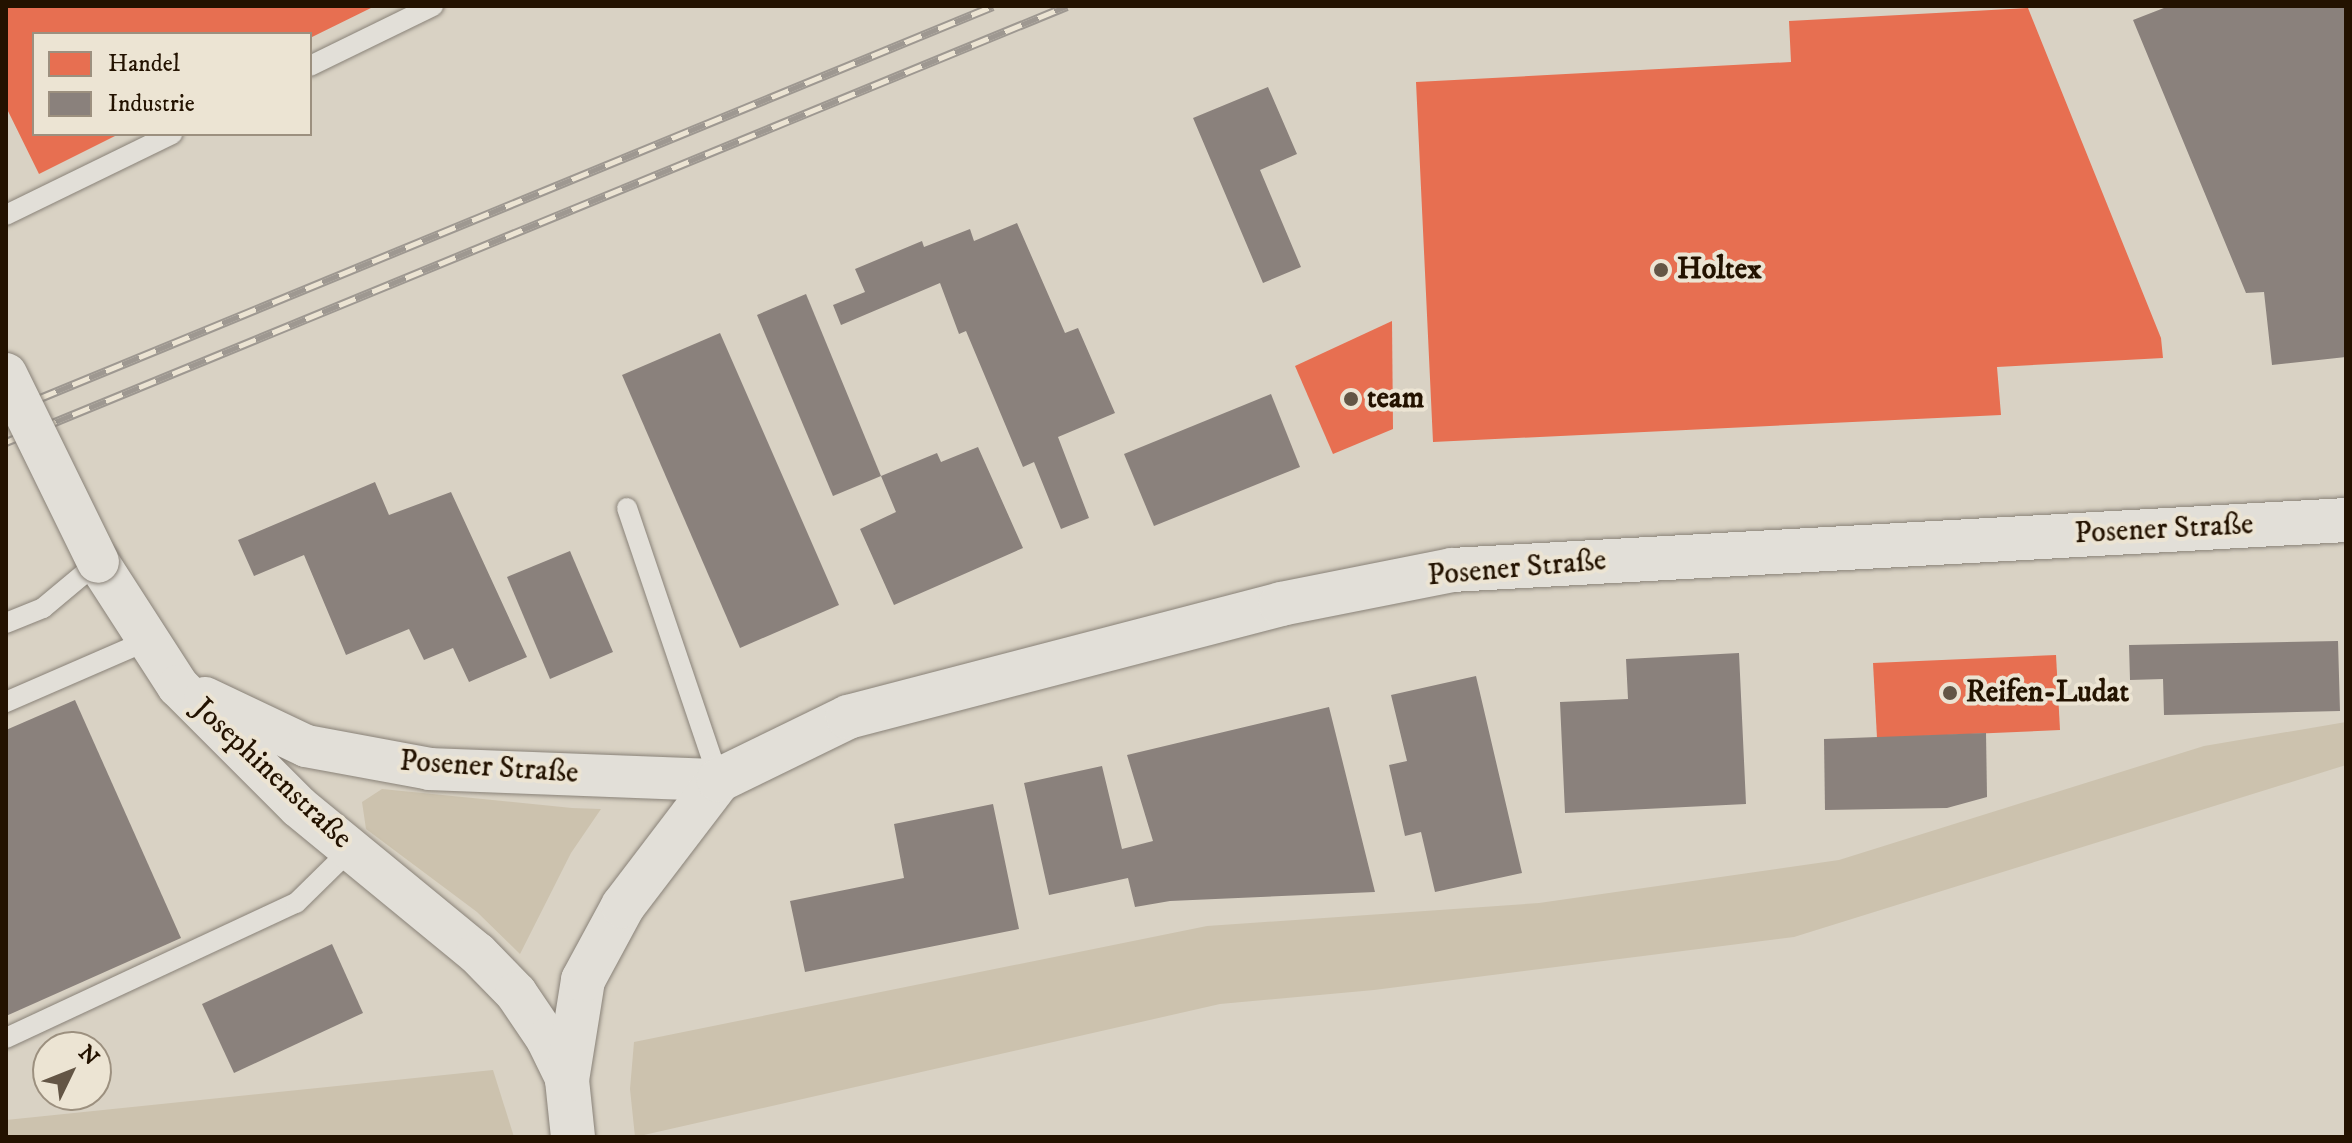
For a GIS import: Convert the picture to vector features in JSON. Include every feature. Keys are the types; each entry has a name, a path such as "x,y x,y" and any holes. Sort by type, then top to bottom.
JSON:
{"street":[{"name":"Josephinenstraße","path":"6,374 98,562 146,641 178,686 299,807 477,953 516,993 547,1039 567,1080 573,1137"},
{"name":"Posener Straße","path":"567,1080 583,980 623,906 719,780 848,717 1281,604 1452,570 2346,520"},
{"name":"Posener Straße","path":"178,686 306,746 430,769 719,780"}],"lane":[{"path":"312,65 433,6"},
{"path":"6,215 168,136"},
{"path":"627,508 719,780"},
{"path":"6,623 43,608 98,562"},
{"path":"6,702 146,641"},
{"path":"6,1038 296,903 351,849"}],"shaded area":[{"path":"2346,722 2346,765 1794,937 1374,990 1220,1004 635,1137 630,1089 634,1042 1207,926 1539,903 1839,860 2204,746"},
{"path":"382,789 601,809 571,853 520,954 477,912 366,829 362,802"},
{"path":"493,1070 514,1137 6,1137 6,1120"}],"building: Handel":[{"path":"6,6 375,6 312,37 312,32 32,32 32,136 115,136 39,174 6,107"},
{"path":"2028,8 2161,338 2163,358 1997,367 2001,415 1433,442 1416,82 1791,62 1789,21"},
{"path":"1392,321 1393,429 1333,454 1295,366"},
{"path":"2056,655 2060,730 1877,738 1873,663"}],"building: Industrie":[{"path":"2169,6 2346,6 2346,357 2272,365 2264,292 2246,293 2133,20"},
{"path":"1268,87 1297,154 1260,170 1301,267 1263,283 1193,118"},
{"path":"1017,223 1065,333 1078,328 1115,413 1058,437 1089,518 1061,529 1034,462 1023,467 966,331 959,334 940,283 841,325 833,305 865,292 855,269 922,241 924,247 970,229 974,241"},
{"path":"806,294 881,476 833,496 757,315"},
{"path":"720,333 839,605 740,648 622,375"},
{"path":"1271,394 1300,467 1154,526 1124,454"},
{"path":"978,447 1023,548 894,605 860,529 896,512 881,476 937,453 941,462"},
{"path":"375,482 389,515 451,492 527,657 469,682 453,648 424,660 409,629 346,655 304,555 254,576 238,540"},
{"path":"570,551 613,652 550,679 507,577"},
{"path":"2338,641 2340,711 2164,715 2163,679 2130,680 2129,645"},
{"path":"1739,653 1746,804 1565,813 1560,702 1628,699 1626,659"},
{"path":"1476,676 1522,873 1435,892 1421,832 1405,836 1389,765 1407,761 1391,695"},
{"path":"75,700 181,938 6,1016 6,730"},
{"path":"1329,707 1375,892 1170,901 1135,907 1128,878 1049,895 1024,783 1102,766 1122,849 1153,841 1127,755"},
{"path":"1986,733 1987,797 1947,808 1825,810 1824,739"},
{"path":"993,804 1019,929 805,972 790,901 904,878 894,824"},
{"path":"332,944 363,1013 234,1073 202,1004"}],"railway":[{"path":"6,412 993,6"},
{"path":"6,442 1067,6"}],"place":[{"name":"Holtex","path":"1661,270"},
{"name":"team","path":"1351,399"},
{"name":"Reifen-Ludat","path":"1950,693"}]}
